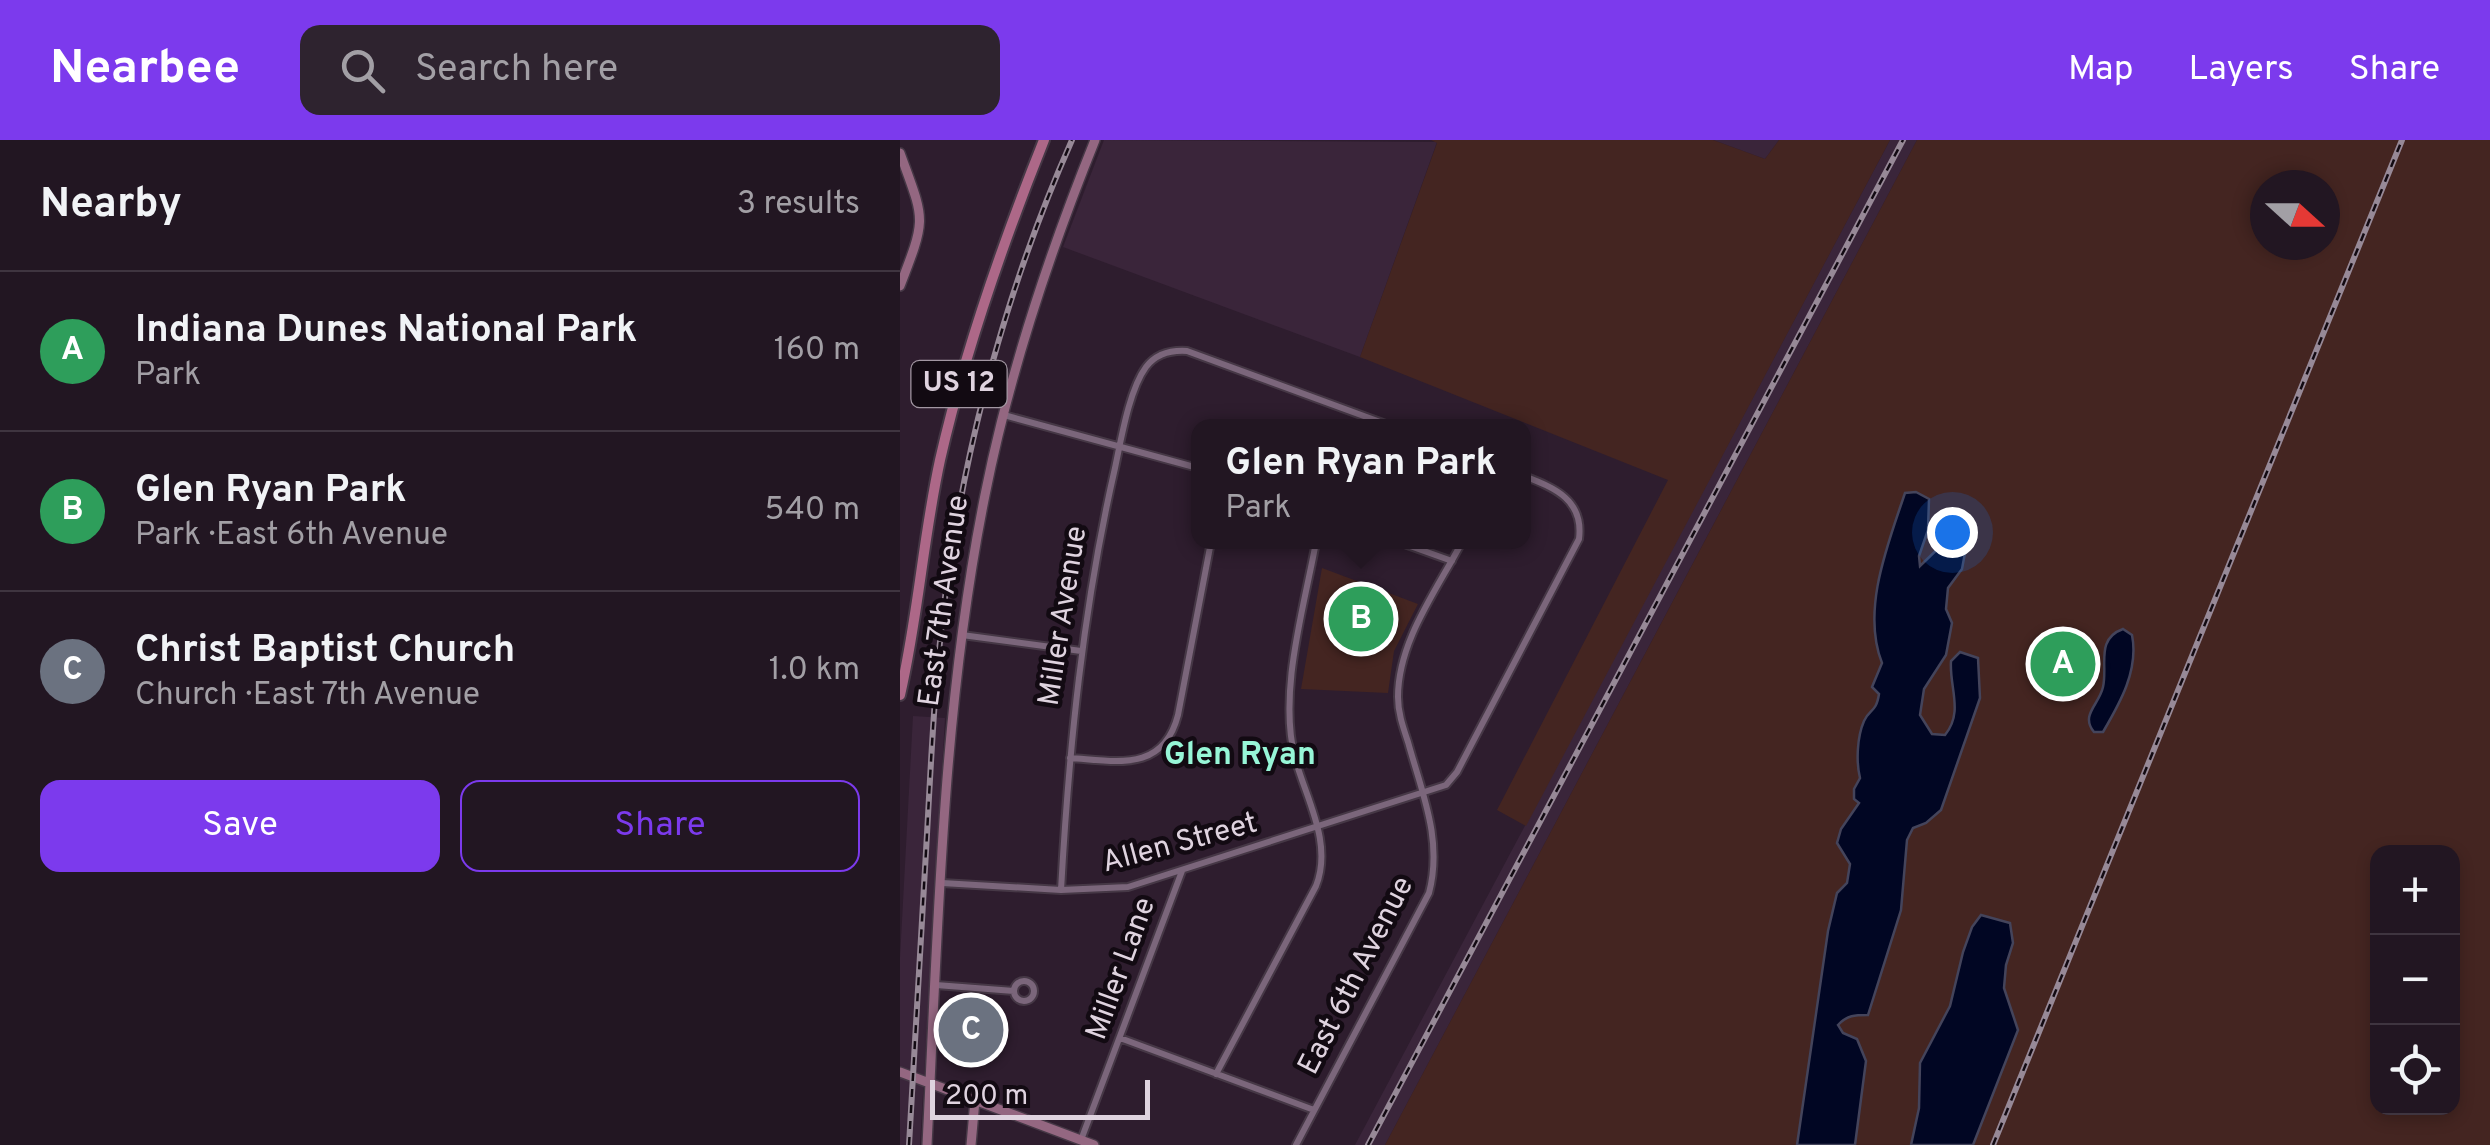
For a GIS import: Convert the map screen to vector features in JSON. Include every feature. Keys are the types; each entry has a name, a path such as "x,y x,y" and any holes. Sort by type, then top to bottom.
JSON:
{"main road":[{"name":"US 12","path":"900,694 940,462 965,359 984,296 1044,140"}],"street":[{"name":"East 7th Avenue","path":"928,1145 952,729 962,635 985,494 1004,414 1053,252 1096,140"},
{"path":"900,153 922,218 920,234 904,266 900,286"},
{"name":"Miller Avenue","path":"1062,890 1080,651 1120,445 1139,380 1154,359 1169,352 1192,352 1372,419"},
{"path":"1004,414 1191,466"},
{"name":"Allen Street","path":"942,883 1062,890 1128,886 1446,785 1457,772 1572,556 1580,530 1573,504 1558,490 1531,479"},
{"path":"1069,758 1133,761 1159,749 1170,738 1181,702 1210,549"},
{"path":"1216,1074 1316,886 1322,852 1295,756 1289,718 1315,549"},
{"path":"1419,549 1452,561"},
{"name":"East 6th Avenue","path":"1296,1145 1429,893 1436,852 1399,711 1399,678 1407,647 1458,549"},
{"path":"962,635 1080,651"},
{"name":"Miller Lane","path":"1081,1140 1183,870"},
{"path":"936,986 1014,990"},
{"path":"1120,1038 1314,1110"},
{"path":"900,1072 1094,1145"},
{"path":"971,1145 975,1100"}],"shaded area":[{"path":"1104,140 1437,142 1360,357 1063,247"},
{"path":"1431,140 1713,140 1765,159 1779,140 1890,140 1526,826 1497,810 1668,480 1531,425 1531,419 1515,419 1360,357 1437,143"},
{"path":"1713,140 1779,140 1765,159"},
{"path":"1890,140 1917,140 1385,1145 1355,1145"},
{"path":"1917,140 2490,140 2490,1145 1385,1145"},
{"path":"1322,568 1418,604 1394,651 1388,693 1301,689"},
{"path":"913,716 945,718 920,1145 900,1145 900,958"}],"water":[{"path":"1916,492 1929,499 1928,530 1919,556 1920,566 1951,536 1967,542 1962,569 1948,588 1946,609 1952,623 1946,655 1924,689 1920,715 1932,734 1945,735 1951,726 1955,708 1951,661 1960,652 1978,658 1980,698 1941,810 1913,828 1907,840 1901,910 1868,1015 1852,1016 1838,1025 1843,1033 1857,1039 1866,1061 1855,1145 1797,1145 1828,931 1837,893 1847,883 1850,864 1837,843 1841,829 1859,803 1854,799 1854,789 1860,778 1860,734 1879,694 1872,687 1882,663 1874,621 1879,577 1905,493"},
{"path":"2123,629 2132,635 2130,673 2103,732 2094,732 2089,720 2103,687 2106,646"},
{"path":"1981,915 2010,923 2013,943 2004,988 2018,1030 1973,1145 1911,1145 1919,1108 1920,1063 1950,1006 1963,952"}],"railway":[{"path":"909,1145 935,698 950,562 970,454 997,347 1031,242 1072,140"},
{"path":"1368,1145 1903,140"},
{"path":"1993,1145 2402,140"}],"place":[{"name":"Glen Ryan Park","path":"1361,619"},
{"name":"Indiana Dunes National Park","path":"2063,664"},
{"name":"Christ Baptist Church","path":"971,1030"}],"district":[{"name":"Glen Ryan","path":"1240,756"}]}
